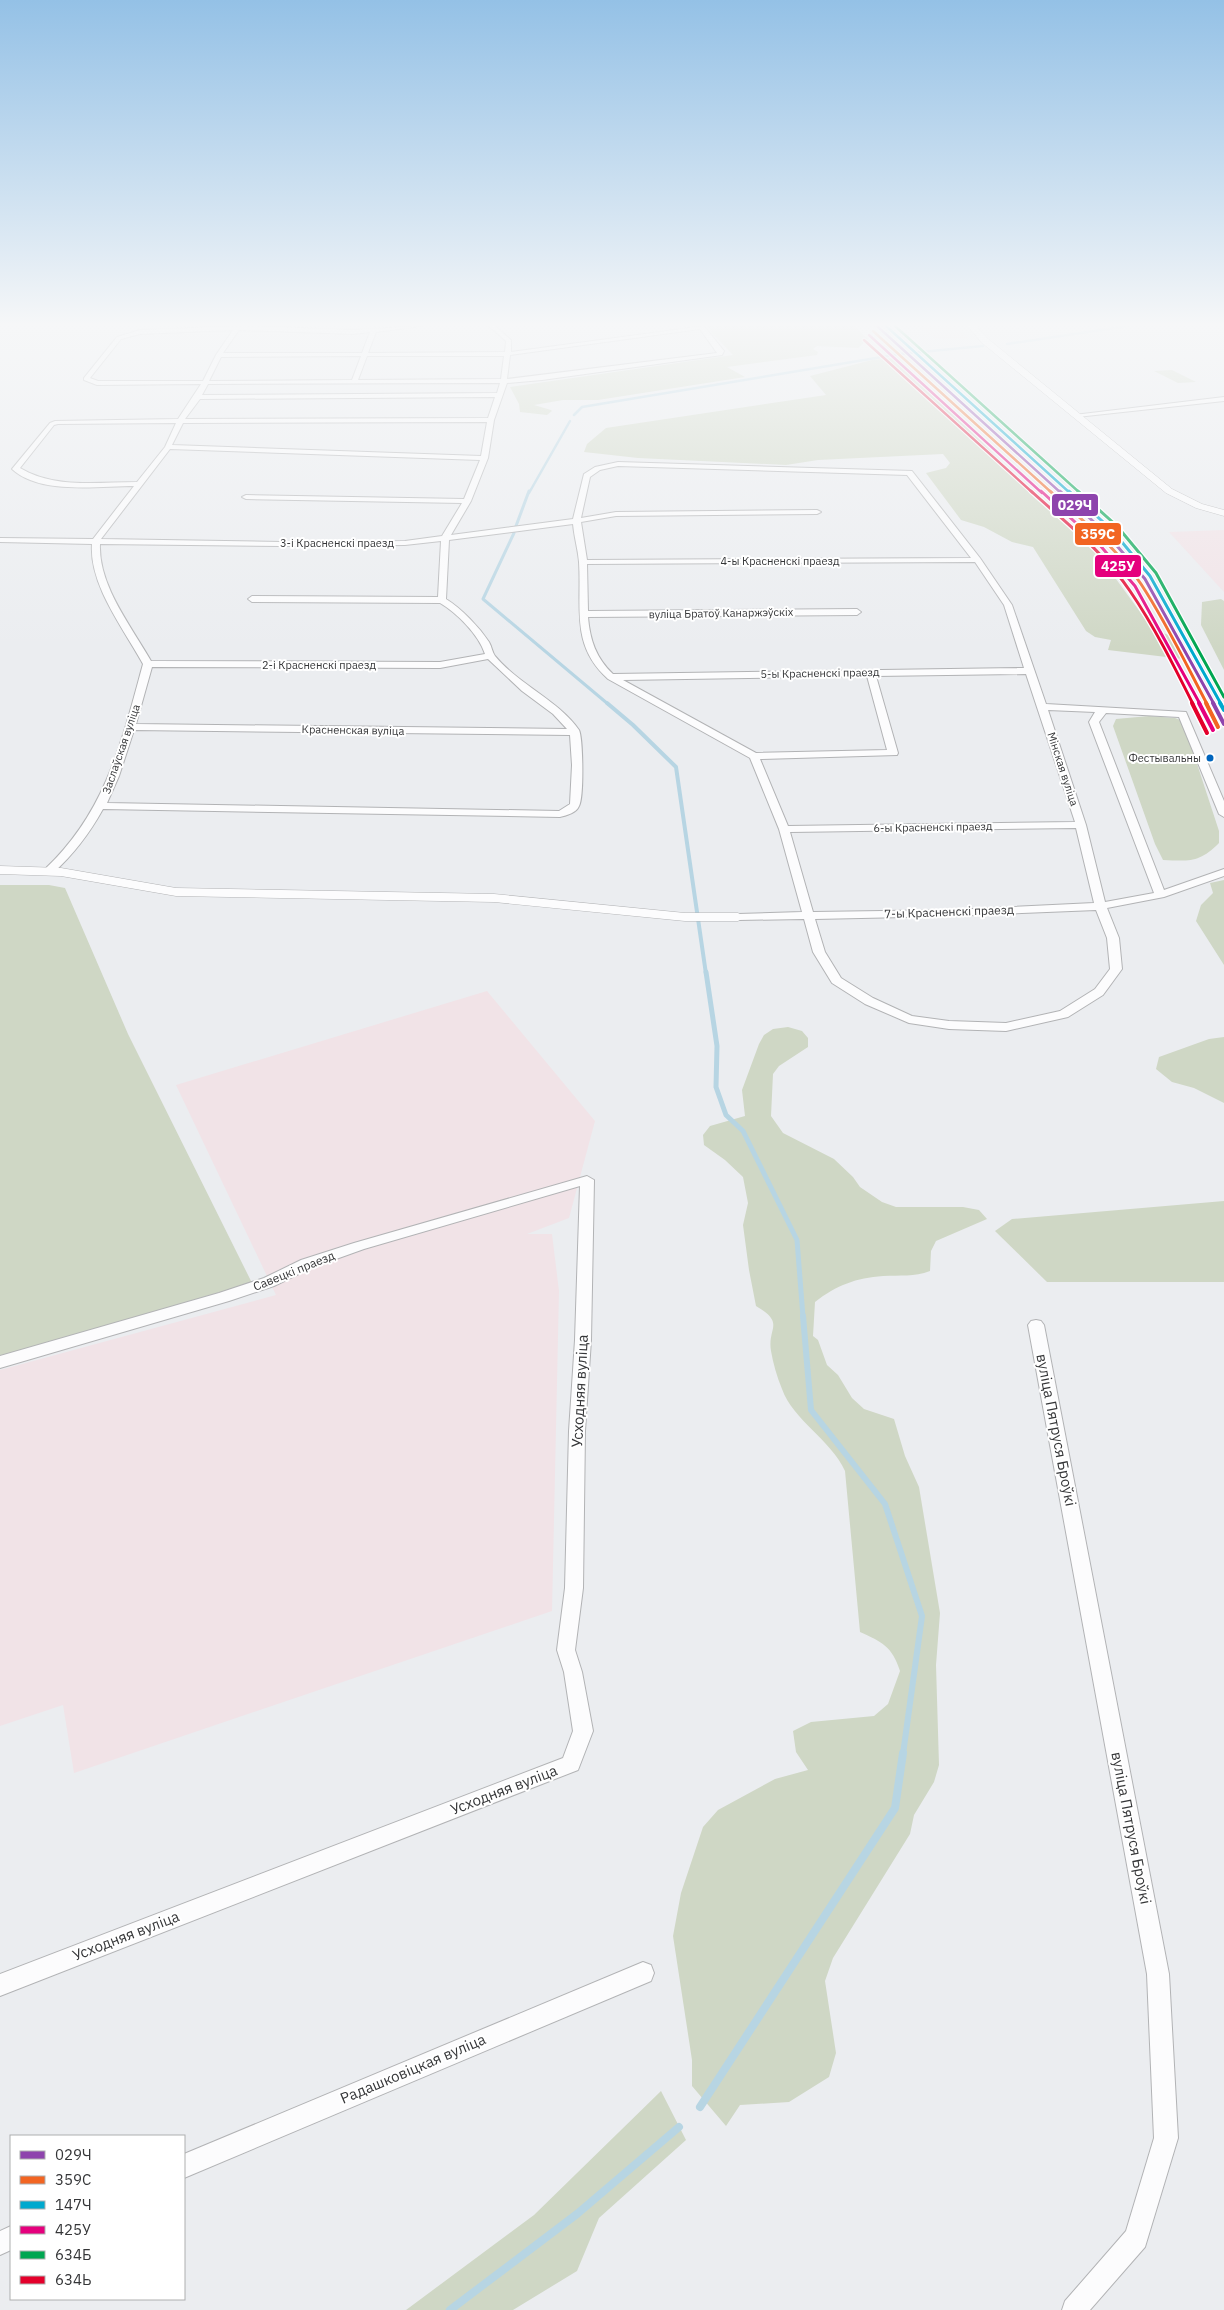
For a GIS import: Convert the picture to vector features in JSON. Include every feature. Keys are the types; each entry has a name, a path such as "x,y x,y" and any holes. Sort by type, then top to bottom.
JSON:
{"street":[{"path":"44,434 16,469 26,476 46,483 138,484"},
{"path":"148,664 101,581 95,559 96,540 168,447 174,434"},
{"path":"442,600 445,538 467,501 484,458 488,434"},
{"path":"1100,434 1178,497 1199,506 1224,513"},
{"path":"168,447 484,458"},
{"name":"Мінская вуліца","path":"577,520 587,476 592,471 604,466 618,464 909,473 977,560 1008,605 1082,825 1100,906 1114,938 1116,970 1100,992 1064,1014 1006,1026 949,1025 909,1019 869,1001 836,980 820,952 811,926 810,915"},
{"path":"246,497 467,501"},
{"path":"817,512 616,514 577,520 583,562 584,614 589,653 602,671 610,677 754,756 893,753 871,673"},
{"name":"3-і Красненскі праезд","path":"0,540 281,544 405,543 563,524 577,520"},
{"name":"4-ы Красненскі праезд","path":"583,562 977,560"},
{"path":"252,599 442,600 453,607 486,644 490,656 525,689 556,712 574,732"},
{"name":"вуліца Братоў Канаржэўскіх","path":"584,614 857,612"},
{"name":"2-і Красненскі праезд","path":"148,664 440,665 490,656"},
{"name":"Заслаўская вуліца","path":"49,871 74,848 100,806 131,728 148,664"},
{"name":"5-ы Красненскі праезд","path":"610,677 1030,671"},
{"path":"1043,707 1182,714 1224,814"},
{"path":"1104,710 1097,716 1094,722 1160,895"},
{"name":"Красненская вуліца","path":"131,728 574,732"},
{"name":"Заслаўская вуліца","path":"100,806 560,814 569,811 576,805 578,765 574,732"},
{"path":"754,756 784,829 810,915"},
{"name":"6-ы Красненскі праезд","path":"784,829 1082,825"},
{"path":"0,870 49,871 176,892 494,898 685,917 738,917"},
{"name":"7-ы Красненскі праезд","path":"738,917 953,913 1100,906 1160,895 1224,872"},
{"name":"Савецкі праезд","path":"0,1362 224,1297 269,1282 306,1264 359,1246 561,1186 588,1180"},
{"name":"Усходняя вуліца","path":"0,1985 572,1764 583,1731 573,1672 566,1650 574,1588 576,1432 583,1340 588,1180"},
{"name":"вуліца Пятруся Броўкі","path":"1036,1325 1158,1974 1166,2138 1136,2238 1074,2310"},
{"name":"Радашковіцкая вуліца","path":"185,2166 643,1972"}],"shaded area":[{"path":"1224,530 1224,592 1169,532"},
{"path":"487,991 595,1121 569,1218 527,1234 552,1234 559,1291 552,1611 74,1773 63,1705 0,1726 0,1370 276,1295 176,1085"}],"green space":[{"path":"599,434 973,434 1036,498 1104,557 1108,568 1151,627 1154,630 1169,635 1183,659 1108,650 1111,640 1095,637 1086,631 1033,547 1012,542 984,527 961,520 926,473 946,468 950,463 943,454 818,460 786,465 638,458 584,452 587,444"},
{"path":"1221,599 1224,601 1224,670 1201,625 1202,602"},
{"path":"1149,716 1175,718 1183,721 1219,831 1219,843 1200,857 1187,860 1163,860 1155,844 1113,726 1116,719"},
{"path":"1224,880 1224,965 1196,921 1201,905 1213,893 1210,883"},
{"path":"0,885 49,885 65,888 128,1034 252,1283 0,1356"},
{"path":"788,1027 802,1031 808,1038 808,1047 779,1066 773,1074 771,1116 783,1133 834,1159 853,1177 860,1187 882,1202 896,1207 963,1207 979,1210 987,1219 936,1241 931,1251 930,1271 913,1275 883,1276 855,1281 831,1291 815,1302 813,1336 818,1340 827,1365 838,1375 852,1398 864,1409 894,1419 905,1456 919,1487 940,1613 936,1665 939,1765 934,1782 914,1815 910,1834 833,1958 825,1981 836,2053 829,2077 789,2102 740,2105 726,2126 692,2086 692,2060 673,1936 681,1893 703,1827 718,1810 775,1779 808,1770 796,1752 793,1731 811,1722 874,1716 888,1704 900,1671 890,1650 860,1632 845,1471 831,1449 787,1400 777,1375 770,1343 773,1322 765,1312 756,1306 749,1270 743,1225 748,1203 743,1177 725,1160 704,1145 703,1135 710,1126 745,1116 742,1090 759,1044 764,1035 773,1029"},
{"path":"1224,1037 1224,1103 1194,1088 1172,1082 1156,1069 1159,1057 1209,1039"},
{"path":"1224,1201 1224,1282 1047,1282 995,1231 1012,1219"},
{"path":"661,2091 686,2140 599,2218 577,2271 513,2310 406,2310 534,2215"}],"waterway":[{"path":"529,493 563,434"},
{"path":"516,526 529,491"},
{"path":"514,533 483,599 608,704"},
{"path":"607,703 633,725 676,767 706,974"},
{"path":"706,972 717,1046 716,1087 726,1115 743,1131 797,1240 803,1317"},
{"path":"803,1316 811,1410 885,1504 922,1616 903,1754"},
{"path":"700,2107 895,1808 903,1753"},
{"path":"450,2310 577,2214 679,2127"}],"transit line":[{"name":"634Ь","path":"968,434 1093,547 1130,590 1172,663 1207,733"},
{"name":"425У","path":"978,434 1098,543 1135,586 1177,660 1213,730"},
{"name":"359С","path":"987,434 1102,538 1140,583 1183,657 1218,727"},
{"name":"029Ч","path":"996,434 1107,534 1145,579 1188,654 1224,724"},
{"name":"147Ч","path":"1005,434 1112,530 1150,576 1224,710"},
{"name":"634Б","path":"1015,434 1117,526 1156,573 1224,697"}],"place":[{"name":"Фестывальны","path":"1210,758"}]}
